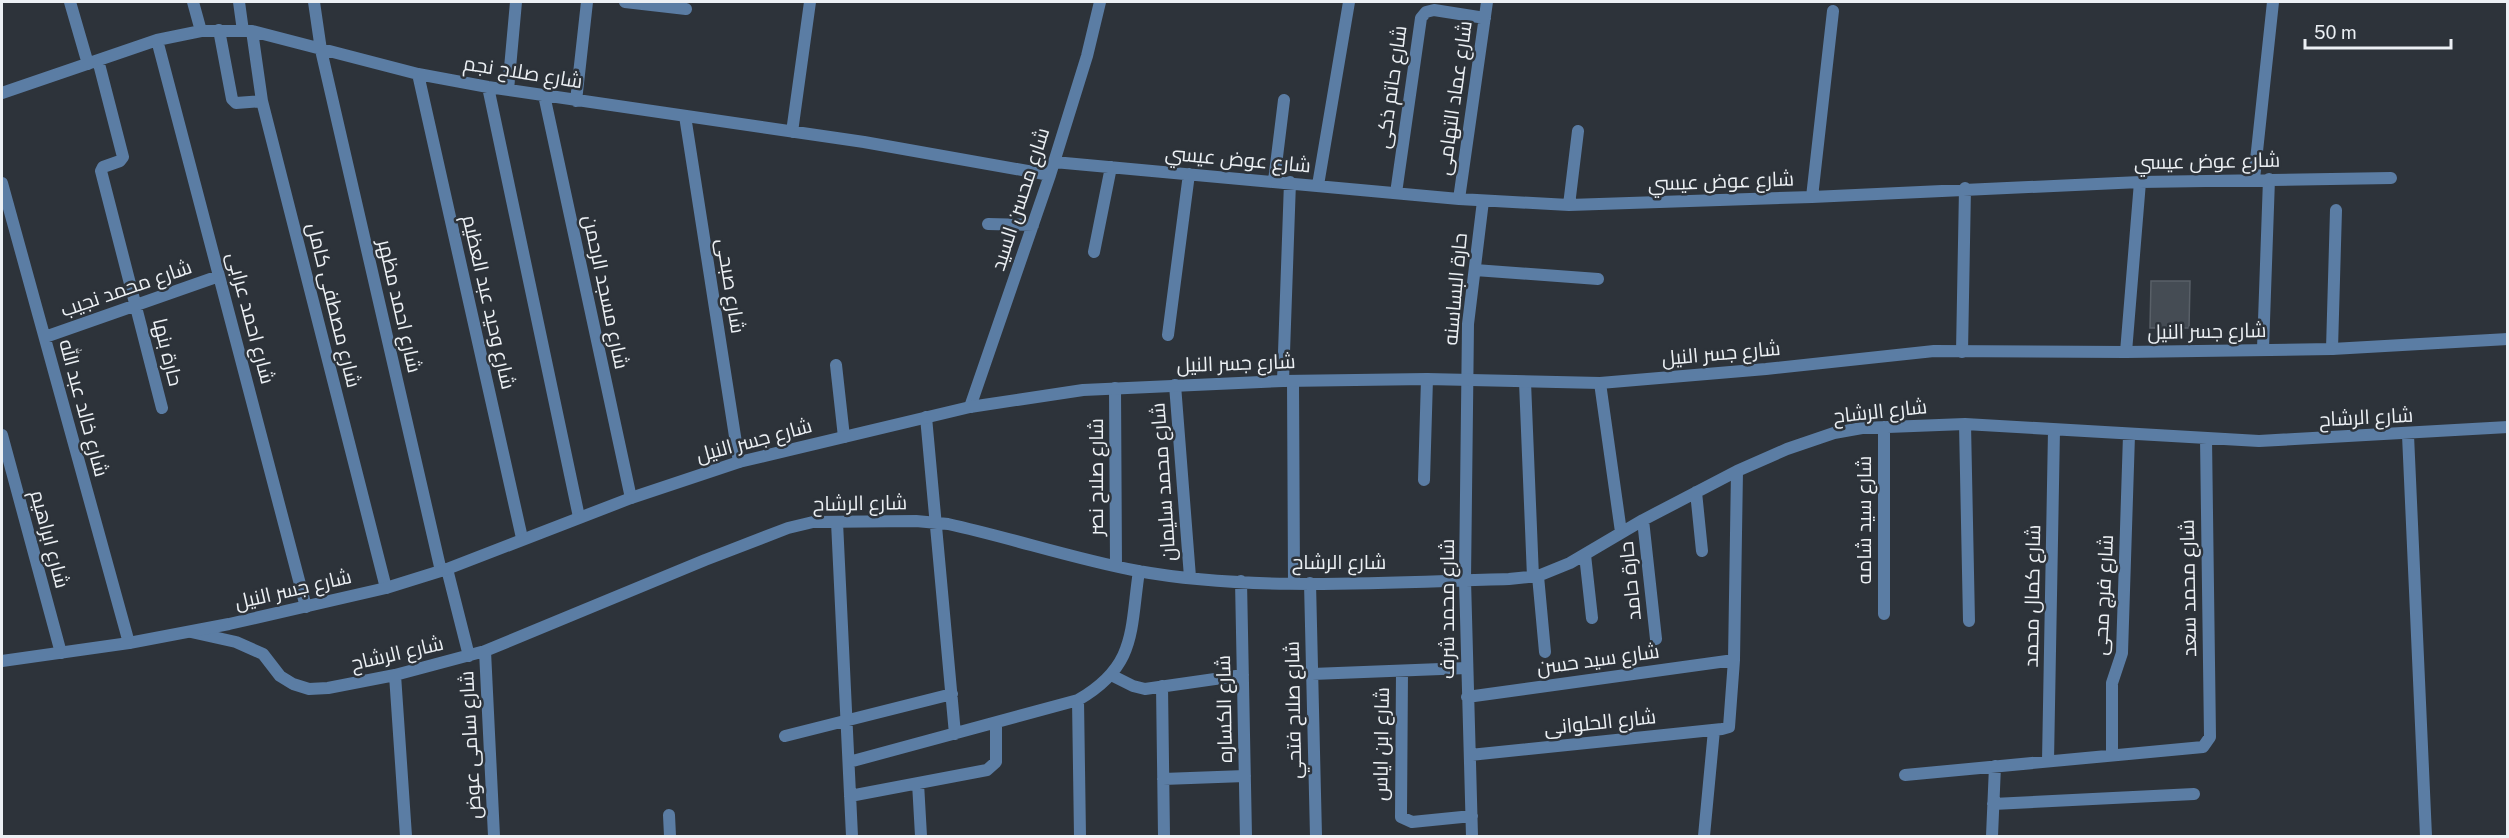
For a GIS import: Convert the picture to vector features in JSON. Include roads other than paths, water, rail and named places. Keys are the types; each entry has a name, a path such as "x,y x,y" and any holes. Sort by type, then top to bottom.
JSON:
{"street":[{"path":"70,2 93,62"},
{"path":"193,2 201,31"},
{"name":"شارع مصطفى كامل","path":"239,2 386,588"},
{"name":"شارع احمد مظهر","path":"314,2 321,50 444,570 469,656"},
{"path":"508,90 516,2"},
{"path":"576,100 586,2"},
{"path":"625,2 686,9"},
{"path":"792,132 810,2"},
{"name":"شارع محسن السيد","path":"970,407 1050,175 1087,56 1100,2"},
{"path":"1318,185 1348,2"},
{"name":"شارع عماد التهامى","path":"1459,200 1487,2"},
{"path":"2254,179 2273,2"},
{"name":"شارع حاتم ذكى","path":"1396,193 1421,18 1426,12 1434,10 1485,18"},
{"path":"1812,197 1833,10"},
{"path":"219,30 232,99 236,103 262,101"},
{"name":"شارع صلاح نجم","path":"2,93 157,40 201,31 248,31 418,74 489,87 864,142 1050,175"},
{"name":"شارع احمد عرابى","path":"157,40 306,607"},
{"name":"حارة بنها","path":"93,62 123,157 120,161 104,166 101,171 162,408"},
{"name":"شارع وحيد عبد العظيم","path":"418,74 522,538"},
{"path":"489,87 579,517"},
{"name":"شارع مسجد الرحمن","path":"544,94 631,498"},
{"path":"1274,181 1284,99"},
{"name":"شارع صبحى","path":"685,116 739,462"},
{"path":"1569,205 1578,131"},
{"name":"شارع عوض عيسي","path":"1054,162 1459,200 1569,205 2140,182 2391,178"},
{"path":"1094,252 1111,167"},
{"path":"1168,335 1189,174"},
{"path":"2263,349 2270,179"},
{"path":"2126,352 2140,182"},
{"name":"شارع خالد عبد الله","path":"2,183 129,643"},
{"path":"1290,183 1288,381 1294,582"},
{"path":"1962,351 1965,188"},
{"name":"حارة البساسنه","path":"1468,380 1468,324 1483,201"},
{"path":"2332,349 2336,210"},
{"path":"988,224 1033,225"},
{"path":"1475,270 1598,279"},
{"name":"شارع محمد نجيب","path":"45,337 219,276"},
{"name":"شارع جسر النيل","path":"2,661 129,643 306,607 386,588 444,570 579,517 739,462 970,407 1083,390 1288,381 1427,379 1600,383 1766,369 1934,351 2126,352 2332,349 2508,339"},
{"path":"836,364 844,437"},
{"path":"1424,480 1427,379"},
{"name":"شارع محمد شرف","path":"1468,380 1465,580 1472,837"},
{"path":"1525,382 1535,576 1545,652"},
{"path":"1600,383 1621,532"},
{"name":"شارع محمد سليمان","path":"1175,385 1190,577"},
{"name":"شارع صلاح نصر","path":"1115,388 1116,566"},
{"path":"926,417 938,522 955,734"},
{"path":"1965,424 1970,621"},
{"name":"شارع الرشاح","path":"190,631 237,642 263,654 280,676 293,684 309,689 328,688 394,675 485,651 705,560 788,528 813,522 938,522 1005,536 1116,566 1190,577 1310,583 1465,580 1535,576 1585,555 1621,532 1737,471 1822,436 1862,428 1965,424 2259,441 2408,435 2508,427"},
{"name":"شارع سيد شامه","path":"1884,427 1884,614"},
{"name":"شارع كمال محمد","path":"2048,761 2054,430"},
{"name":"شارع ابراهيم","path":"2,435 61,653"},
{"name":"شارع فرج محى","path":"2112,756 2112,683 2122,653 2129,435"},
{"path":"2408,435 2426,837"},
{"name":"شارع محمد سعد","path":"2112,756 2203,747 2210,737 2206,438"},
{"path":"1734,660 1737,471"},
{"path":"1696,492 1702,551"},
{"name":"حارة حامد","path":"1643,520 1656,639"},
{"path":"837,522 852,837"},
{"path":"1585,555 1592,618"},
{"path":"849,762 1078,700 1094,692 1111,675 1127,650 1139,571"},
{"name":"شارع الكساره","path":"1241,581 1246,837"},
{"name":"شارع صلاح فتحي","path":"1310,583 1316,837"},
{"name":"شارع سامى عوض","path":"485,651 494,837"},
{"name":"شارع سيد حسن","path":"1467,698 1734,660"},
{"name":"شارع الحلوانى","path":"1470,755 1729,727 1734,660"},
{"path":"1312,674 1467,669"},
{"name":"شارع ابن اياس","path":"1402,671 1401,816 1412,822 1472,816"},
{"path":"394,675 406,837"},
{"path":"1111,675 1139,688 1243,675"},
{"path":"1162,686 1164,837"},
{"path":"785,735 952,694"},
{"path":"1078,700 1080,837"},
{"path":"850,796 991,768 996,762 996,723"},
{"path":"1704,837 1714,730"},
{"path":"1905,775 2112,756"},
{"path":"1992,837 1995,766"},
{"path":"1163,779 1245,776"},
{"path":"918,783 921,837"},
{"path":"1993,804 2194,794"},
{"path":"669,815 670,837"}]}
